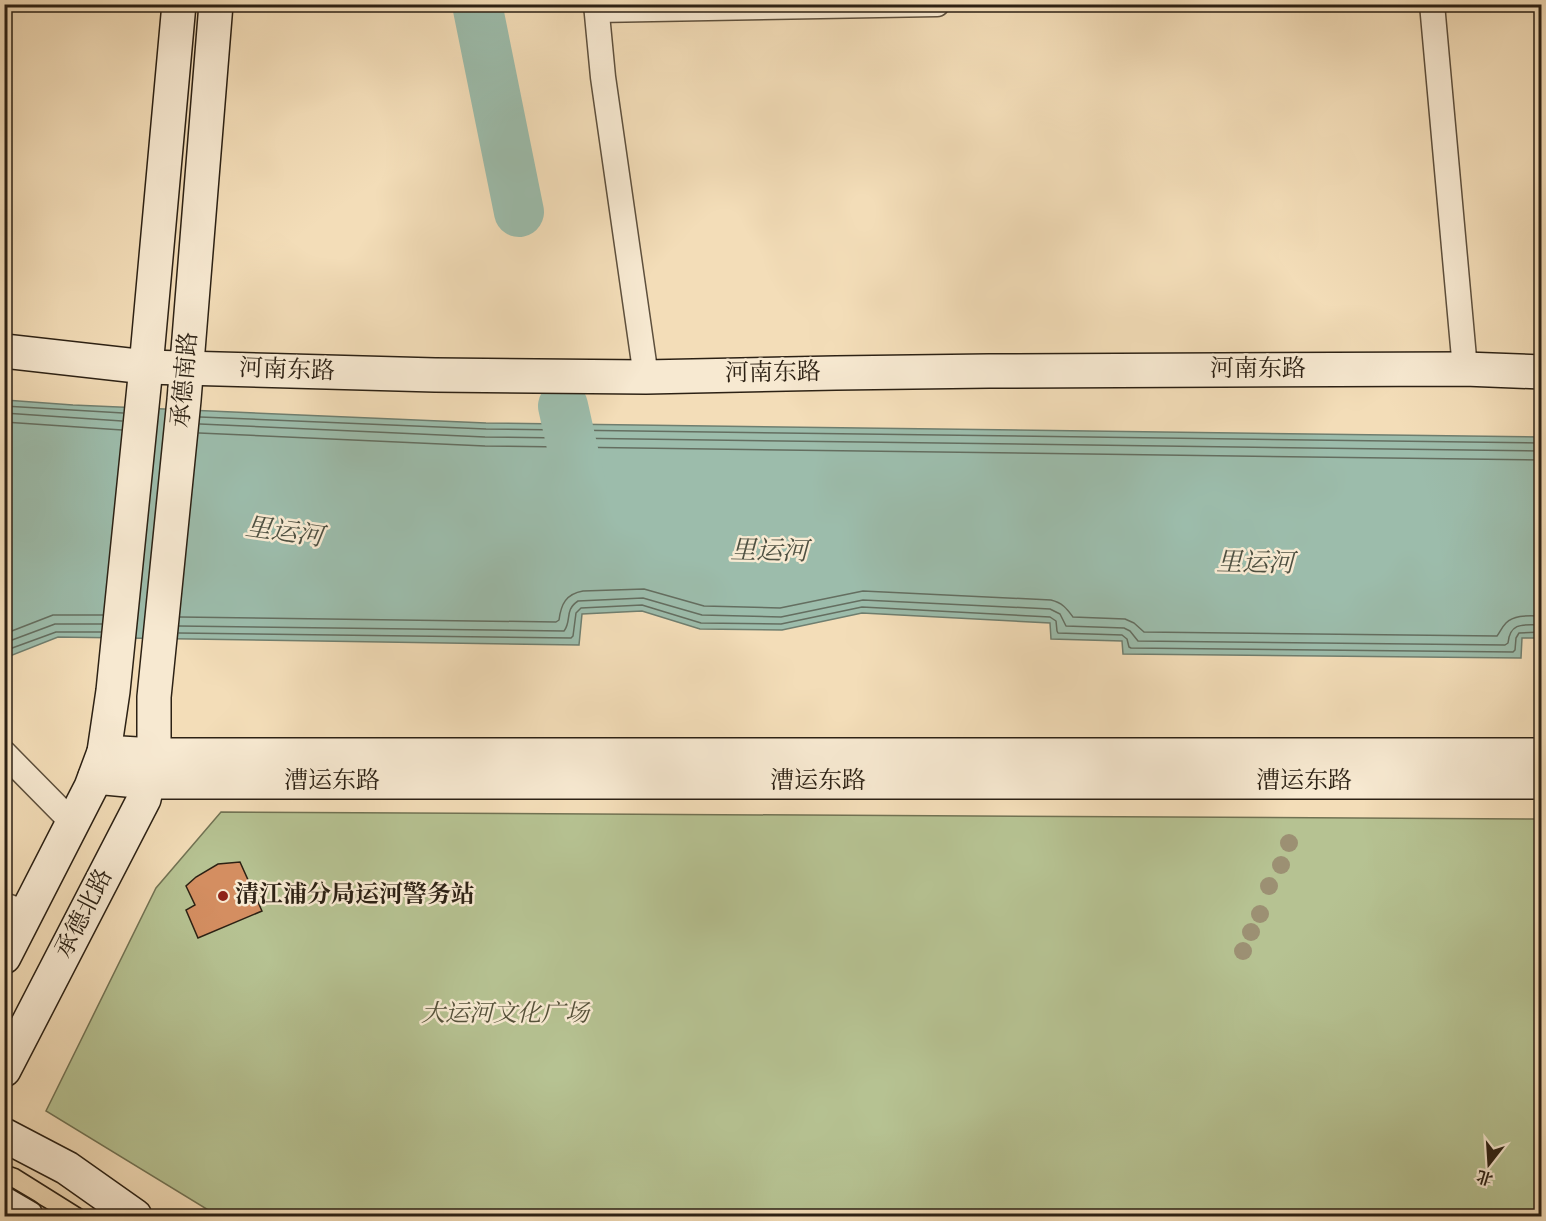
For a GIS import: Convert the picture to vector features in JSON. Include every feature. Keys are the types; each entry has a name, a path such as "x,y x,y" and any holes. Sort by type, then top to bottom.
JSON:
{"main road":[{"name":"承德南路","path":"99,765 113,691 145,381 179,4"},
{"name":"承德南路","path":"151,769 154,697 187,368 216,4"},
{"name":"河南东路","path":"4,351 145,381 187,368 435,375 646,377 942,372 1465,369 1542,372"},
{"name":"漕运东路","path":"151,769 1542,755"},
{"name":"漕运东路","path":"99,765 151,769 1542,782"},
{"path":"4,957 16,909 73,823 99,765"},
{"name":"承德北路","path":"4,1070 144,799 151,769"},
{"path":"4,1135 68,1168 135,1216"},
{"path":"4,1203 26,1216"}],"street":[{"path":"646,377 603,77 597,7 937,4"},
{"path":"1432,4 1465,369"},
{"path":"4,753 73,823"}],"green space":[{"name":"大运河文化广场","path":"221,812 1541,819 1541,1216 218,1216 46,1111 156,888"}],"water":[{"name":"里运河","path":"5,400 486,423 1541,437 1541,638 1522,638 1521,658 1123,654 1122,641 1051,639 1050,623 862,613 782,630 700,629 642,611 582,614 579,645 58,637 5,658"}],"building":[{"name":"清江浦分局运河警务站","path":"240,862 262,911 198,938 186,910 195,905 186,886 218,864"}],"waterway":[{"path":"477,4 519,212"},
{"path":"563,406 582,491"}],"tram line":[{"path":"4,1164 18,1169 93,1216"},
{"path":"4,1184 59,1216"}],"place":[{"name":"清江浦分局运河警务站","path":"223,896"}]}
